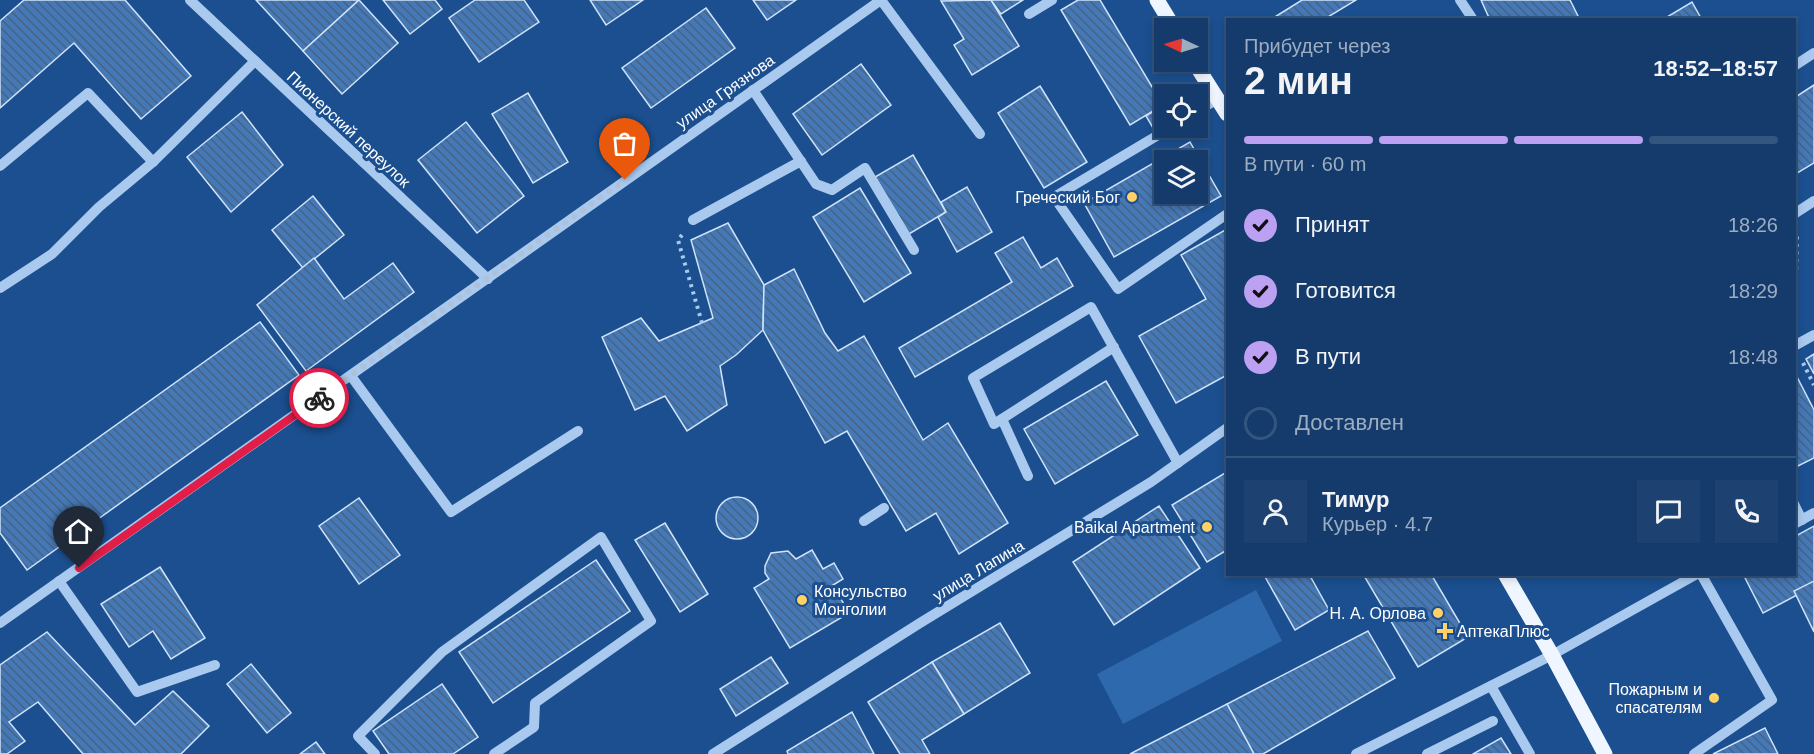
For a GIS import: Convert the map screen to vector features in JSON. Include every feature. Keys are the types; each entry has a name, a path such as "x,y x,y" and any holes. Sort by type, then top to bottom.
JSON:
{"main road":[{"path":"1156,0 1168,18"},
{"path":"1200,72 1226,112"},
{"path":"1506,576 1605,754"}],"street":[{"name":"Пионерский переулок","path":"190,0 488,279"},
{"path":"881,0 980,134"},
{"name":"улица Грязнова","path":"0,623 881,0"},
{"path":"1029,14 1052,0"},
{"path":"1460,0 1472,18"},
{"path":"1796,65 1814,53"},
{"path":"0,288 52,254 99,207 153,162 255,61"},
{"path":"753,90 816,184 832,190 865,168 914,250"},
{"path":"0,166 88,93 153,162"},
{"path":"1208,105 1218,99"},
{"path":"1154,138 1054,197 1118,289 1226,215"},
{"path":"693,220 801,161"},
{"path":"1796,213 1814,201"},
{"path":"1114,347 994,424 973,378 1091,307 1114,347 1178,463"},
{"path":"1796,345 1814,335"},
{"path":"351,376 451,512 578,430"},
{"path":"1002,419 1028,476"},
{"name":"улица Лапина","path":"713,754 920,623 1151,482 1226,429"},
{"path":"864,521 884,508"},
{"path":"1798,522 1814,513"},
{"path":"375,754 358,736 442,652 601,537 651,621 535,703 534,727 494,754"},
{"path":"1358,754 1552,655 1693,576"},
{"path":"1694,754 1772,700 1702,576"},
{"path":"59,581 137,692 215,665"},
{"path":"1491,686 1530,754"},
{"path":"1427,754 1493,721"},
{"path":"730,744 735,754"}],"path":[{"path":"693,220 678,240 702,323"}],"shaded area":[{"path":"1256,590 1282,641 1123,724 1097,674"}],"building":[{"path":"24,0 125,0 191,76 141,119 74,43 0,108 0,21"},
{"path":"256,0 359,0 303,51"},
{"path":"359,0 398,43 342,94 303,51"},
{"path":"383,0 435,0 442,9 410,34"},
{"path":"475,0 524,0 539,22 479,62 449,18"},
{"path":"590,0 643,0 606,25"},
{"path":"753,0 796,0 767,20"},
{"path":"991,0 1019,46 972,75 954,45 964,39 941,1"},
{"path":"991,0 1023,0 1001,14"},
{"path":"1078,0 1100,0 1154,90 1154,110 1130,125 1061,10"},
{"path":"1302,0 1356,0 1326,18 1273,18"},
{"path":"1481,0 1570,0 1579,18 1489,18"},
{"path":"1692,2 1701,18 1665,18"},
{"path":"706,8 735,48 651,108 622,68"},
{"path":"861,64 891,105 822,155 793,114"},
{"path":"1814,85 1814,163 1796,174 1796,97"},
{"path":"1040,86 1087,162 1044,188 998,113"},
{"path":"528,93 568,162 533,183 492,114"},
{"path":"1154,111 1154,130 1146,116"},
{"path":"242,112 283,165 231,212 187,157"},
{"path":"466,122 524,196 477,233 418,160"},
{"path":"1190,142 1195,150 1176,150"},
{"path":"913,155 946,212 909,234 875,177"},
{"path":"1154,163 1154,204 1207,204 1114,257 1084,203"},
{"path":"1208,173 1221,196 1208,203"},
{"path":"967,187 992,232 957,252 938,217 946,212 941,202"},
{"path":"860,188 911,273 864,302 813,217"},
{"path":"313,196 344,235 303,268 272,230"},
{"path":"728,223 764,285 763,330 736,355 720,366 727,405 687,431 665,396 635,410 602,337 641,318 659,341 713,318 691,240"},
{"path":"1226,230 1226,376 1176,403 1139,336 1206,299 1181,255"},
{"path":"1023,237 1041,268 1057,258 1073,286 915,377 899,348 1012,282 995,253"},
{"path":"314,258 344,299 393,263 414,292 306,371 257,305"},
{"path":"794,269 825,333 838,351 864,336 923,440 948,423 1008,523 959,554 936,513 906,531 847,431 825,443 763,330 764,285"},
{"path":"260,322 299,375 27,570 0,533 0,508"},
{"path":"1814,354 1814,374 1806,359"},
{"path":"1796,375 1814,410 1814,458 1798,466 1796,462"},
{"path":"1106,381 1138,435 1055,484 1024,429"},
{"name":"Baikal Apartment","path":"1225,473 1226,551 1207,562 1172,505"},
{"path":"737,497 752,503 758,518 752,533 737,539 722,533 716,518 722,503"},
{"path":"359,498 400,555 359,584 319,526"},
{"path":"1159,506 1200,568 1114,625 1073,562"},
{"path":"665,523 708,594 680,612 635,540"},
{"path":"1814,526 1814,586 1763,613 1744,576 1796,576 1796,536"},
{"name":"Консульство Монголии","path":"812,550 823,569 834,563 843,579 833,585 849,613 790,648 754,588 769,579 765,573 765,566 771,553 788,551 796,559"},
{"path":"596,560 630,611 493,703 459,652"},
{"path":"160,567 205,638 171,659 153,631 129,647 101,604"},
{"path":"1265,576 1310,576 1329,610 1295,630"},
{"path":"1364,576 1432,576 1468,637 1418,667"},
{"path":"1814,581 1814,632 1794,591"},
{"path":"1000,623 1030,673 964,714 932,662"},
{"path":"1368,631 1395,678 1263,754 1254,754 1227,704"},
{"path":"47,632 135,725 173,691 209,726 181,754 83,754 38,702 9,722 25,741 7,754 0,754 0,665"},
{"path":"771,657 788,683 736,716 720,689"},
{"path":"932,662 964,714 922,740 930,754 900,754 868,702"},
{"path":"251,664 291,713 267,733 227,684"},
{"path":"442,684 478,737 453,754 389,754 373,731"},
{"path":"1227,704 1254,754 1130,754"},
{"path":"852,712 874,754 788,754 787,751"},
{"path":"1765,728 1778,754 1713,754"},
{"path":"1501,738 1511,754 1473,754"},
{"path":"316,742 325,754 300,754"}],"way so far":[{"path":"319,398 625,180"}],"place":[{"name":"Греческий Бог","path":"1132,197"},
{"name":"Baikal Apartment","path":"1207,527"},
{"name":"Консульство Монголии","path":"802,600"},
{"name":"Н. А. Орлова","path":"1438,613"},
{"name":"АптекаПлюс","path":"1445,631"},
{"name":"Пожарным и спасателям","path":"1714,698"}],"route":[{"path":"79,568 319,398"}]}
